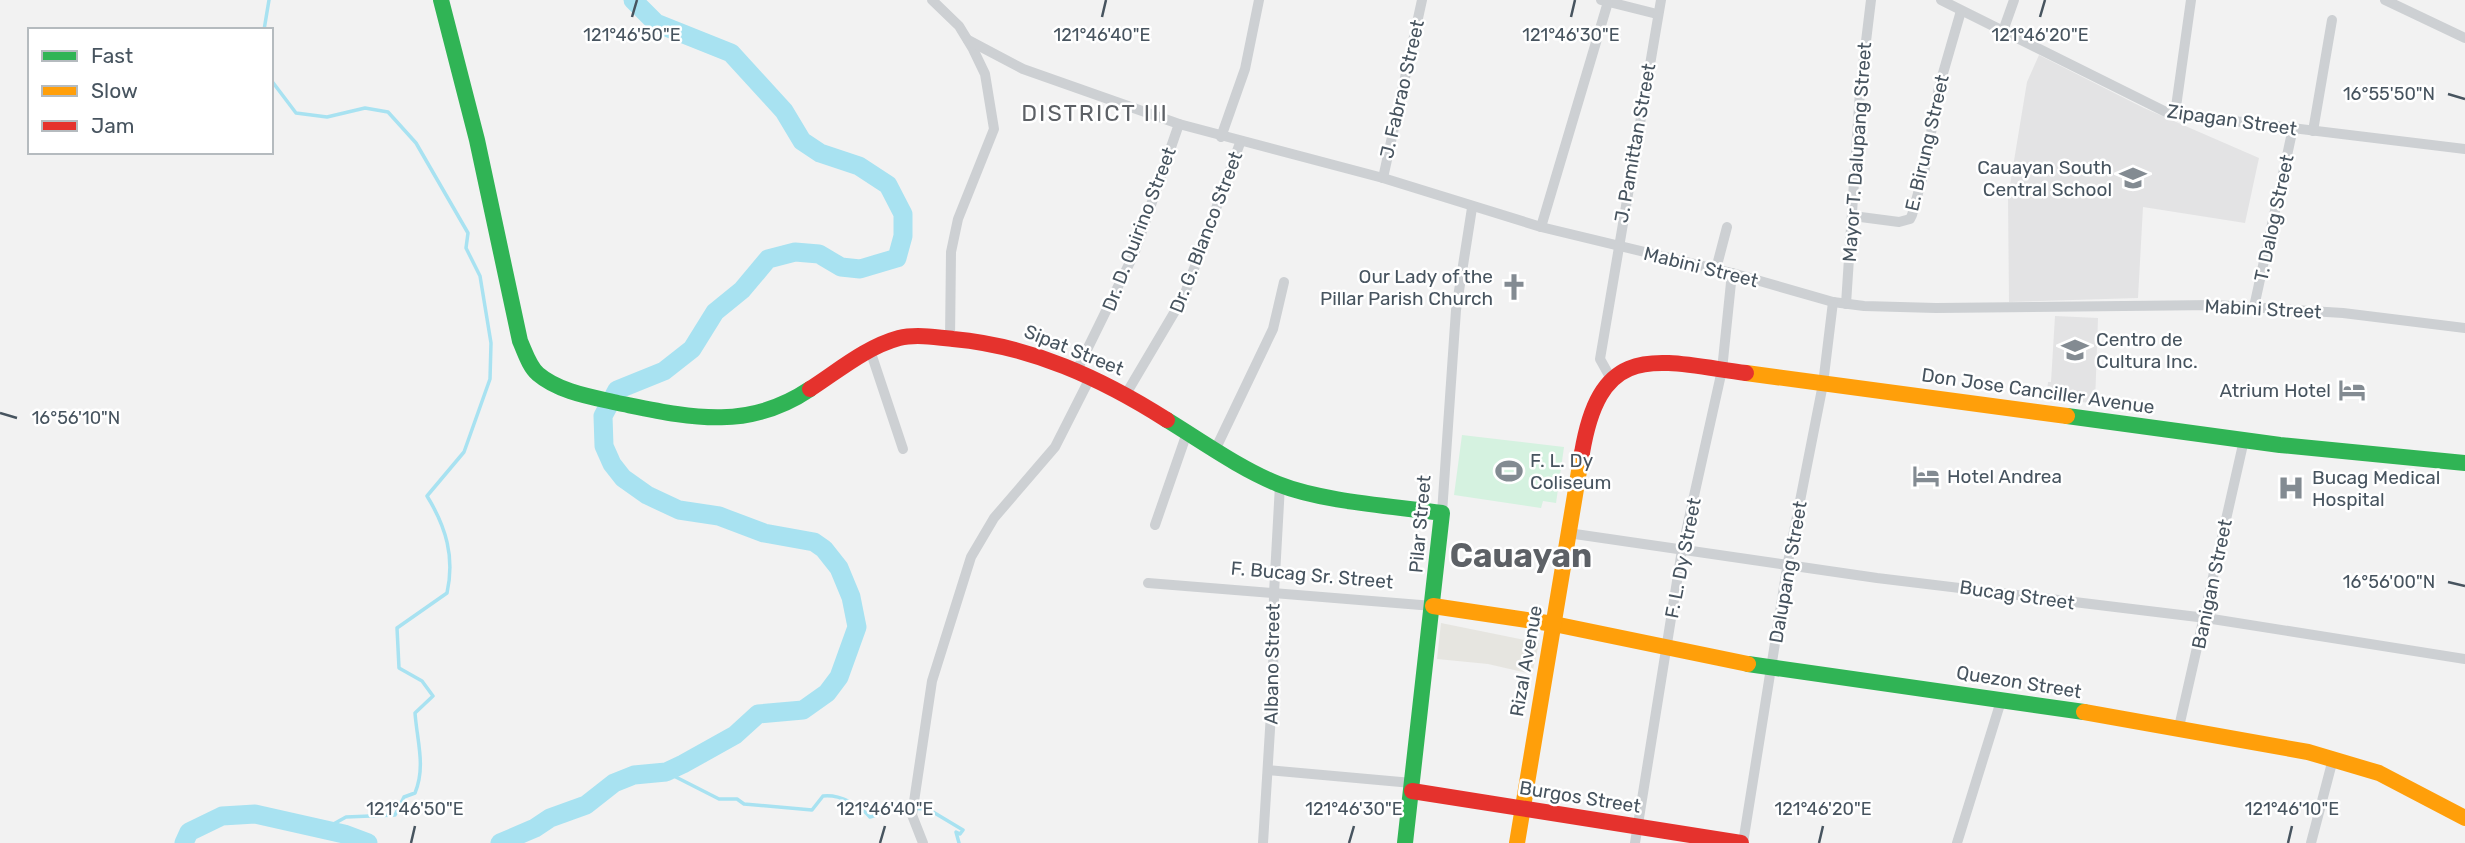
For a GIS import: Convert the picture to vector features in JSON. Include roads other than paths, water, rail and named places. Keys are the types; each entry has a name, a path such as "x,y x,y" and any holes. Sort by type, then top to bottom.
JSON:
{"main road":[{"name":"Sipat Street","path":"441,0 477,140 524,352 539,375 587,396 696,419 755,414 802,395 870,351 900,338 932,337 990,342 1022,349 1126,394 1188,430 1247,470 1280,485 1303,492 1442,513"},
{"name":"Don Jose Canciller Avenue","path":"1610,377 1620,369 1648,362 1999,405 2244,440 2465,463"},
{"name":"Rizal Avenue","path":"1517,843 1590,408 1598,389 1610,377"},
{"name":"Pilar Street","path":"1405,843 1442,513"},
{"name":"F. Bucag Sr. Street","path":"1433,606 1554,624"},
{"name":"Quezon Street","path":"1554,624 1667,649 1772,668 1905,684 2179,727 2333,759 2379,773 2465,818"},
{"name":"Burgos Street","path":"1412,787 1636,836 1742,843"}],"street":[{"path":"932,0 959,26 985,74 993,129 958,219 951,251 950,340"},
{"path":"1221,137 1245,69 1259,0"},
{"name":"J. Fabrao Street","path":"1383,178 1422,0"},
{"name":"J. Pamittan Street","path":"1618,246 1661,0"},
{"name":"Mayor T. Dalupang Street","path":"1846,304 1860,91 1871,0"},
{"name":"Zipagan Street","path":"1941,0 2143,103 2175,114 2465,149"},
{"path":"2003,31 2014,0"},
{"path":"2175,114 2191,0"},
{"path":"2385,0 2465,38"},
{"path":"1541,227 1604,1 1657,14"},
{"name":"E. Birung Street","path":"1853,216 1899,222 1910,219 1925,168 1939,87 1961,11"},
{"path":"2313,131 2332,20"},
{"name":"Mabini Street","path":"968,40 1023,69 1240,143 1383,178 1472,208 1732,273 1833,302 1937,308 2152,304 2254,307 2343,313 2465,328"},
{"name":"Dr. D. Quirino Street","path":"923,843 912,815 932,681 971,557 993,518 1055,447 1134,254 1179,124"},
{"name":"T. Dalog Street","path":"2254,307 2293,128"},
{"name":"Dr. G. Blanco Street","path":"1126,394 1184,296 1240,143"},
{"name":"Pilar Street","path":"1442,513 1456,310 1472,208"},
{"path":"1716,269 1727,226"},
{"path":"1610,377 1600,359 1618,246"},
{"name":"F. L. Dy Street","path":"1636,836 1682,550 1722,370 1732,273"},
{"path":"1216,448 1273,329 1284,282"},
{"name":"Dalupang Street","path":"1742,843 1788,562 1823,384 1833,302"},
{"path":"870,351 903,449"},
{"path":"1156,525 1188,430"},
{"name":"Banigan Street","path":"2179,727 2206,618 2244,440"},
{"name":"Albano Street","path":"1263,843 1273,681 1274,593 1280,485"},
{"name":"Bucag Street","path":"1568,533 1788,562 1877,578 2206,618 2465,659"},
{"name":"F. Bucag Sr. Street","path":"1148,583 1433,606"},
{"path":"1957,843 2001,701"},
{"path":"2311,843 2333,759"},
{"path":"1268,770 1412,787"}],"waterway":[{"path":"264,28 269,0"},
{"path":"500,843 535,828 550,818 586,805 614,783 634,775 666,772 683,764 735,735 758,714 803,710 827,693 839,677 857,627 851,597 839,568 824,549 814,542 764,533 719,516 679,510 647,495 623,478 612,464 604,446 603,416 617,390 664,371 692,349 715,312 742,290 768,259 795,252 819,254 841,267 860,269 897,258 903,236 903,214 888,185 859,166 820,153 802,141 784,111 731,53 656,23 633,0"},
{"path":"273,83 296,113 327,117 365,108 388,112 416,143 468,233 466,248 480,276 491,343 490,379 464,452 427,496 447,543 450,567 447,593 397,628 399,668 422,681 433,696 415,713 420,753 420,773 415,793 404,797 395,815 346,817 321,831"},
{"path":"666,772 719,799 737,799 744,804 812,810 823,796 829,796 849,801 870,817 899,808 928,809 963,830 960,834 956,832 959,843"},
{"path":"184,843 189,832 222,816 255,814 344,834 368,843"}],"place":[{"name":"Cauayan South Central School","path":"2133,178"},
{"name":"Our Lady of the Pillar Parish Church","path":"1514,287"},
{"name":"Centro de Cultura Inc.","path":"2075,350"},
{"name":"Atrium Hotel","path":"2352,390"},
{"name":"F. L. Dy Coliseum","path":"1509,471"},
{"name":"Hotel Andrea","path":"1926,476"},
{"name":"Bucag Medical Hospital","path":"2291,488"}],"district":[{"name":"DISTRICT III","path":"1095,113"},
{"name":"Cauayan","path":"1521,555"}]}
